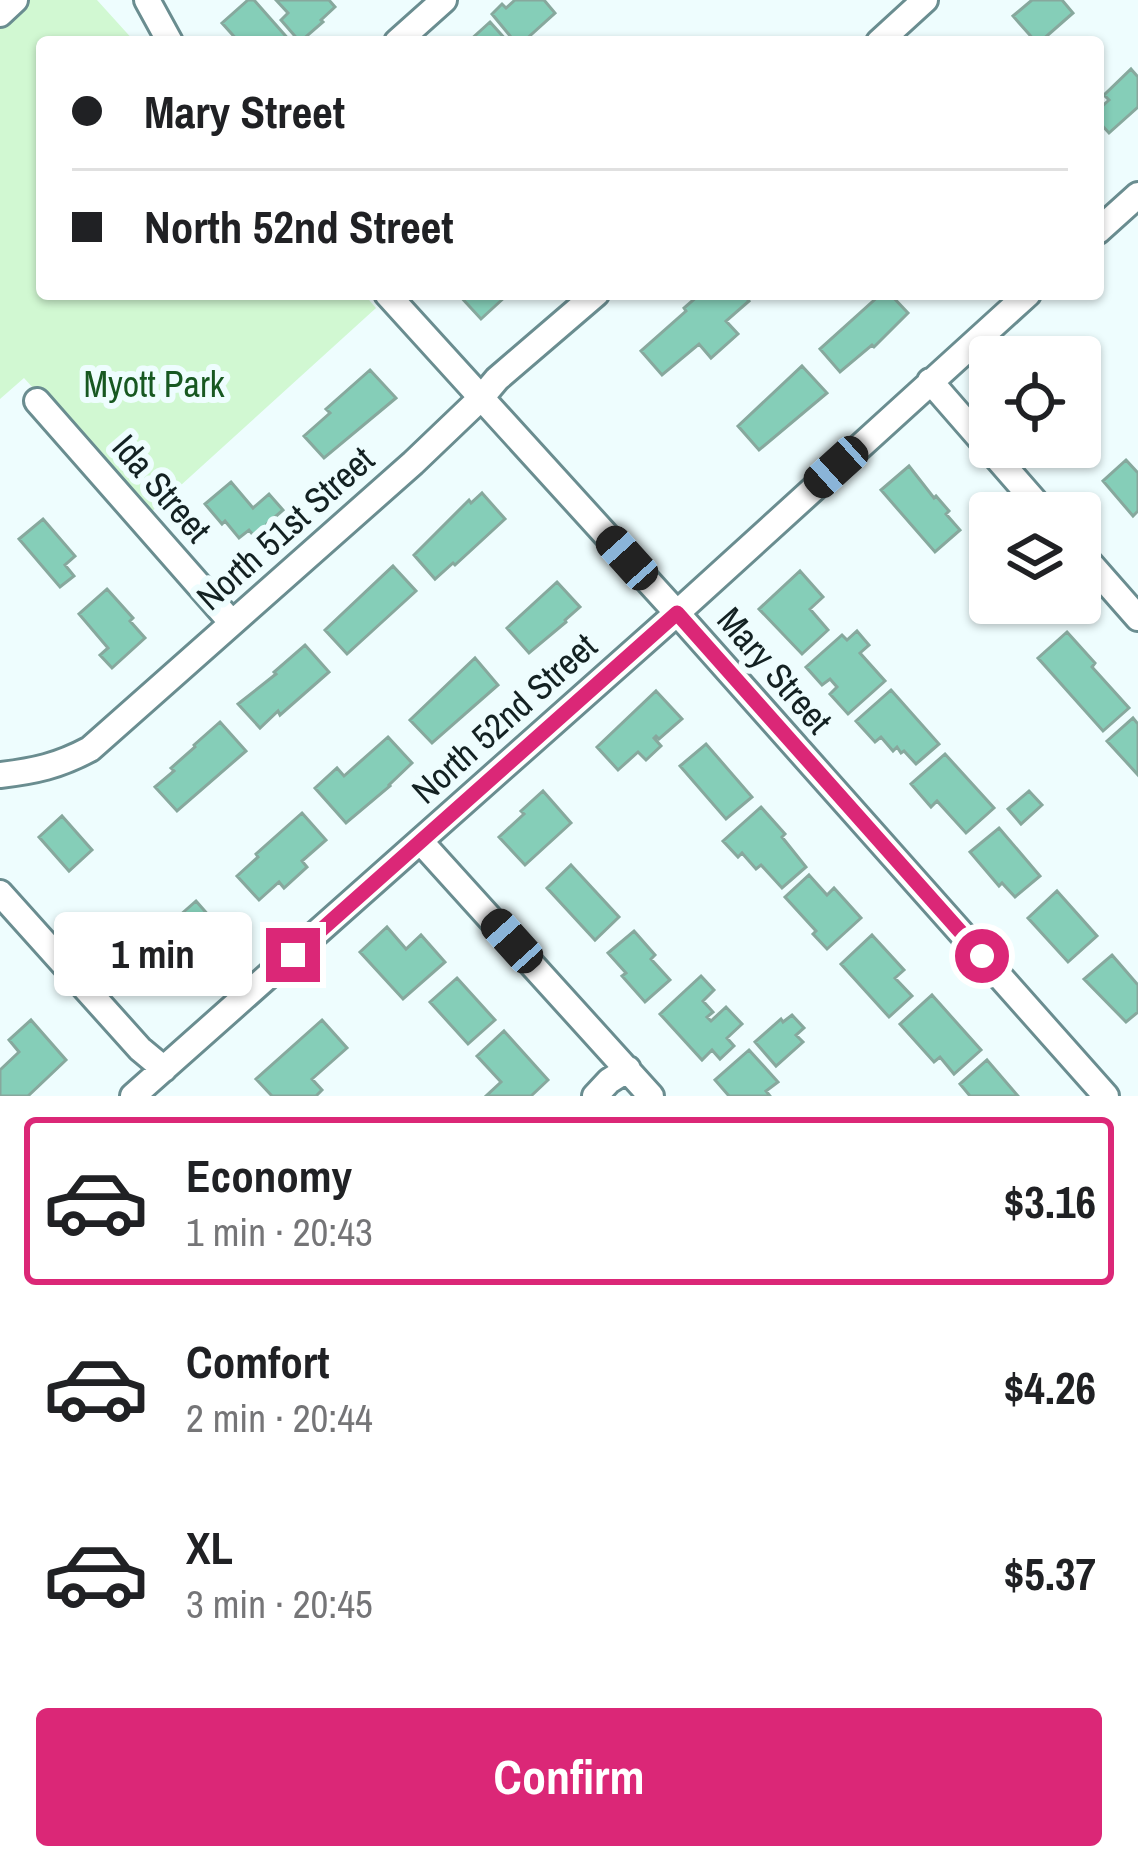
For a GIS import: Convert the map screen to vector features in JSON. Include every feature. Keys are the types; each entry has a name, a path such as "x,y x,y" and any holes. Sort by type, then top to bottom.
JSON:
{"street":[{"path":"0,14 15,0"},
{"path":"147,0 167,36"},
{"path":"404,36 444,0"},
{"path":"886,36 926,0"},
{"path":"1104,226 1138,196"},
{"name":"Mary Street","path":"392,300 1106,1096"},
{"name":"North 51st Street","path":"0,776 62,764 90,749 589,300"},
{"name":"North 52nd Street","path":"134,1096 1021,300"},
{"path":"930,382 1027,492"},
{"name":"Ida Street","path":"37,400 232,623"},
{"path":"1101,576 1138,618"},
{"path":"421,842 651,1096"},
{"path":"0,893 164,1069"},
{"path":"595,1096 628,1070"}],"green space":[{"name":"Myott Park","path":"9,0 97,0 130,36 36,36 36,300 369,300 376,308 148,515 24,378 0,399 0,8"}],"building":[{"path":"254,0 286,36 234,36 222,23"},
{"path":"276,0 329,0 335,7 307,36 295,36 281,20 288,13"},
{"path":"515,0 544,0 555,13 530,36 510,36 492,14 502,4 506,8"},
{"path":"1032,0 1062,0 1073,13 1047,36 1031,36 1013,16"},
{"path":"490,22 503,36 475,36"},
{"path":"1131,69 1138,77 1138,107 1109,133 1104,128 1104,105 1109,100 1104,95"},
{"path":"464,300 502,300 481,319"},
{"path":"693,300 749,301 726,321 738,334 711,358 699,344 662,375 641,351"},
{"path":"874,300 896,300 908,313 840,372 820,349"},
{"path":"802,366 827,393 759,450 738,426"},
{"path":"370,370 396,398 324,458 304,436"},
{"path":"1126,460 1138,473 1138,511 1133,516 1103,481"},
{"path":"909,466 960,530 935,552 881,490"},
{"path":"231,482 253,508 269,494 283,510 267,524 272,530 258,541 249,530 239,538 205,504"},
{"path":"482,493 505,519 435,579 414,555"},
{"path":"43,519 75,556 65,565 74,576 60,587 19,539"},
{"path":"393,566 416,591 347,654 325,630"},
{"path":"800,571 823,597 810,609 828,630 802,654 759,609"},
{"path":"557,582 580,607 529,653 507,628"},
{"path":"107,589 145,638 112,668 100,655 108,648 79,614"},
{"path":"857,631 869,645 860,653 885,681 848,714 830,694 837,687 830,679 822,685 806,667 842,635 847,640"},
{"path":"1067,632 1129,708 1103,731 1038,658"},
{"path":"305,645 329,672 260,728 238,704"},
{"path":"475,658 498,685 432,743 410,720"},
{"path":"891,690 939,744 916,764 897,747 893,751 881,737 875,742 856,721"},
{"path":"656,691 682,719 659,739 654,738 661,746 646,760 638,752 618,770 597,747"},
{"path":"1133,718 1138,724 1138,775 1107,741"},
{"path":"220,722 246,751 177,811 155,787"},
{"path":"388,737 412,763 346,823 315,788 337,768 344,776"},
{"path":"706,744 752,797 726,819 680,766"},
{"path":"945,754 994,808 966,833 937,801 931,807 911,784"},
{"path":"543,791 571,823 525,865 499,837"},
{"path":"1029,791 1042,805 1021,824 1008,809"},
{"path":"761,807 806,867 782,888 761,865 756,869 723,841"},
{"path":"302,813 326,840 302,861 307,867 284,888 279,882 259,900 237,876"},
{"path":"62,816 92,850 69,871 39,837"},
{"path":"999,828 1040,876 1015,897 970,852"},
{"path":"571,865 619,917 595,940 547,888"},
{"path":"809,875 827,895 834,888 861,918 827,949 785,897"},
{"path":"1057,891 1097,936 1068,962 1028,918"},
{"path":"196,901 218,926 148,988 129,967"},
{"path":"387,927 406,949 421,935 445,962 403,999 360,952"},
{"path":"634,931 670,980 645,1002 608,953"},
{"path":"872,935 904,970 895,978 912,996 889,1017 841,964"},
{"path":"1112,955 1138,985 1138,1012 1126,1022 1084,979"},
{"path":"701,976 714,990 703,1001 713,1012 707,1017 711,1021 726,1007 742,1024 727,1038 734,1046 720,1059 712,1050 702,1060 660,1014"},
{"path":"457,978 495,1020 468,1044 430,1002"},
{"path":"932,995 981,1050 954,1074 940,1057 934,1062 900,1024"},
{"path":"792,1015 804,1028 796,1035 803,1042 776,1066 755,1042"},
{"path":"31,1020 66,1060 28,1096 0,1096 0,1070 19,1052 9,1040"},
{"path":"322,1020 347,1048 312,1079 322,1090 316,1096 272,1096 256,1079"},
{"path":"504,1031 548,1080 531,1096 486,1096 501,1082 477,1056"},
{"path":"749,1050 778,1082 766,1091 770,1096 729,1096 715,1080"},
{"path":"987,1060 1018,1096 970,1096 960,1084"}],"route":[{"path":"293,955 677,613 982,956"}]}
